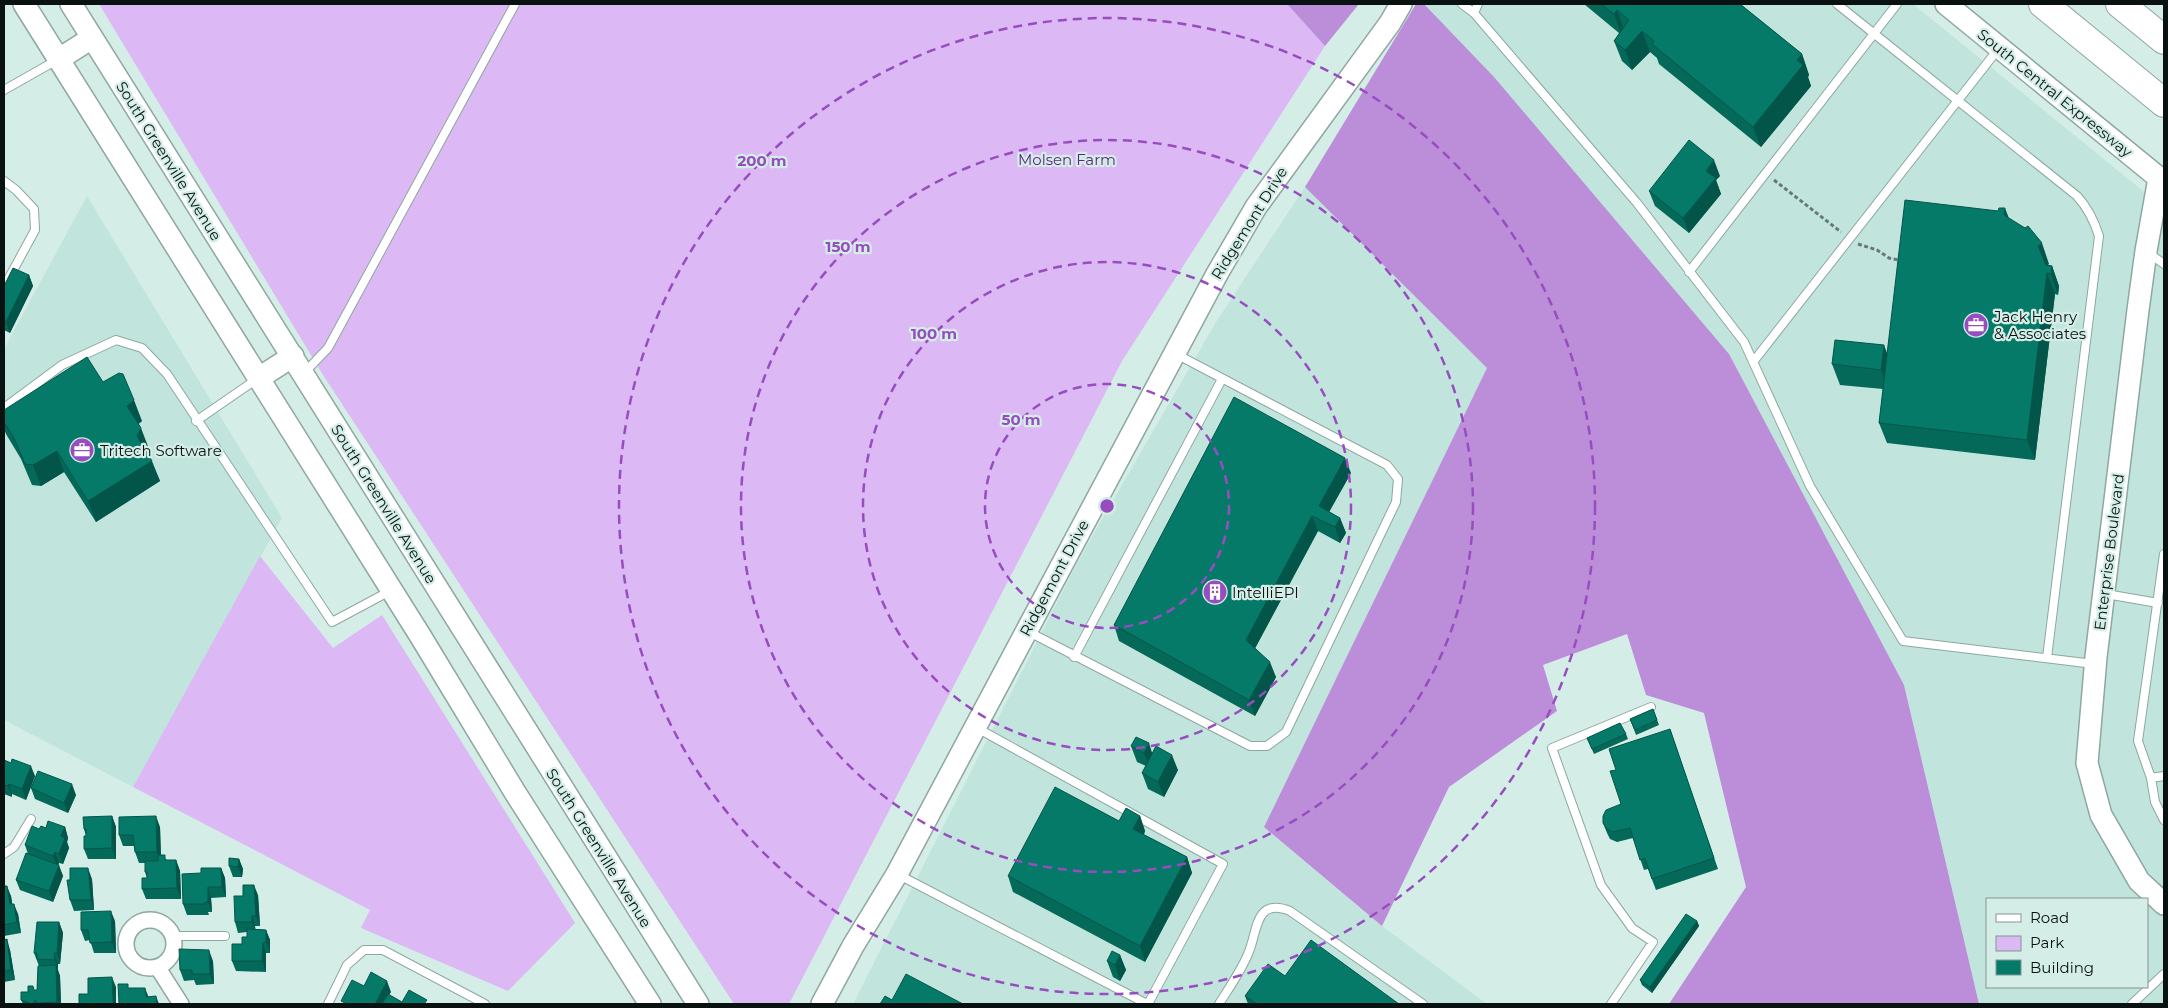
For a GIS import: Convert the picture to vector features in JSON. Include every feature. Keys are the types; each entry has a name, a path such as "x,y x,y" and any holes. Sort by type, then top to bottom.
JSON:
{"highway":[{"path":"2043,4 2164,103"},
{"path":"2120,4 2164,40"}],"main road":[{"path":"24,4 392,590 516,794 650,1004"},
{"name":"South Greenville Avenue","path":"71,4 698,1004"},
{"name":"Ridgemont Drive","path":"822,1004 853,946 897,874 1174,354 1256,207 1390,23 1401,4"},
{"name":"South Central Expressway","path":"1946,4 2162,180"},
{"path":"59,59 92,38"},
{"name":"Enterprise Boulevard","path":"2162,180 2146,250 2103,594 2086,763 2094,798 2101,815 2139,881 2164,904"},
{"path":"259,378 298,365"}],"street":[{"path":"152,920 161,922 173,936 174,946 172,955 166,963 158,968 139,967 132,961 127,952 128,934 134,926 142,921 152,920"},
{"path":"158,968 181,1004"}],"lane":[{"path":"298,365 328,348 515,4"},
{"path":"1462,4 1474,13 1637,203 1744,342 1810,486 1903,641 2095,664"},
{"path":"1474,13 1478,4"},
{"path":"1837,4 2077,196 2092,215 2098,236 2047,658"},
{"path":"1689,272 1898,4"},
{"path":"1753,362 2000,47"},
{"path":"4,90 59,59"},
{"path":"4,181 16,190 34,209 35,230 4,287"},
{"path":"2146,250 2164,264"},
{"path":"4,408 62,365 116,340 142,348 167,374 196,421 332,622 392,590"},
{"path":"1026,631 1250,746 1268,746 1286,732 1396,502 1398,479 1387,465 1174,354"},
{"path":"196,421 259,378"},
{"path":"1074,657 1222,379"},
{"path":"2164,554 2138,741 2151,778 2155,802 2164,820"},
{"path":"2103,594 2158,604"},
{"path":"1611,1004 1653,942 1632,928 1600,886 1552,748 1651,707"},
{"path":"897,874 1148,1004 1223,864 975,727"},
{"path":"2151,778 2164,776"},
{"path":"4,854 14,848 31,819"},
{"path":"1219,1004 1249,953 1259,918 1269,909 1280,907 1290,911 1423,1004"},
{"path":"173,936 225,936"},
{"path":"328,1004 347,965 364,950 383,950 486,1004"},
{"path":"2132,1004 2164,974"}],"path":[{"path":"1766,174 1861,247 1877,250 1889,258 1899,260"}],"shaded area":[{"path":"1287,4 1359,4 1325,46"},
{"path":"1416,4 1424,4 1494,77 1729,354 1904,685 1979,1004 1669,1004 1746,887 1704,713 1646,695 1627,634 1543,665 1557,711 1449,787 1382,926 1264,827 1487,368 1305,187"},
{"path":"1424,4 1913,4 2164,208 2164,1004 1979,1004 1904,685 1436,16"},
{"path":"1305,187 1487,368 1264,827 1382,926 1487,1004 853,1004 1078,561 1216,322"},
{"path":"87,196 282,518 133,787 4,720 4,349"}],"green space":[{"name":"Molsen Farm","path":"99,4 1287,4 1325,46 1122,361 789,1004 734,1004 323,375"},
{"path":"260,556 333,648 382,615 575,923 508,991 361,928 370,910 133,787"}],"building":[{"path":"1601,4 1740,4 1802,54 1797,60 1803,65 1753,127 1652,44 1654,41 1642,31 1625,50 1614,41 1629,20 1617,10 1614,14"},
{"path":"1689,140 1714,160 1706,171 1716,178 1683,218 1649,191"},
{"name":"Jack Henry & Associates","path":"1905,200 1998,211 1999,208 2005,208 2004,215 2025,228 2028,226 2042,243 2038,246 2046,265 2052,266 2051,274 2047,273 2027,440 1879,423"},
{"path":"13,268 29,275 6,322 4,321 4,286"},
{"path":"1835,340 1884,345 1881,370 1832,364"},
{"name":"Tritech Software","path":"87,357 103,382 119,373 123,374 134,400 127,406 141,428 137,436 152,461 88,501 57,451 33,465 25,464 14,438 4,422 4,410"},
{"name":"IntelliEPI","path":"1234,397 1345,458 1319,506 1340,518 1335,527 1312,516 1246,640 1270,662 1249,700 1114,625"},
{"path":"1653,709 1657,720 1635,730 1630,719"},
{"path":"1620,723 1626,734 1592,749 1587,738"},
{"path":"1670,729 1714,858 1652,879 1645,858 1640,860 1630,828 1613,832 1607,829 1603,823 1603,816 1606,810 1621,804 1610,771 1616,770 1609,749"},
{"path":"1136,737 1149,743 1144,753 1131,746"},
{"path":"1156,746 1172,755 1158,782 1142,773"},
{"path":"12,759 31,766 22,789 9,784 8,786 4,785 4,760 11,763"},
{"path":"38,771 72,784 64,803 31,788"},
{"path":"1055,787 1119,821 1126,808 1140,816 1133,829 1187,857 1140,946 1008,876"},
{"path":"112,816 112,848 84,849 86,829 84,829 83,817"},
{"path":"156,816 157,852 135,852 133,835 119,835 119,817"},
{"path":"48,821 65,827 61,836 65,838 59,854 55,852 53,856 25,845 32,826 39,829 41,826 46,828"},
{"path":"26,853 59,865 49,891 16,880"},
{"path":"158,855 165,855 165,860 176,860 177,888 142,889 142,878 147,878 145,861 158,861"},
{"path":"229,858 239,859 238,867 229,866"},
{"path":"70,868 88,868 91,900 70,900 67,880 70,880"},
{"path":"201,868 221,868 222,887 208,887 208,902 205,902 205,904 183,904 182,874 201,873"},
{"path":"243,885 254,885 256,916 252,916 252,922 235,922 234,896 243,896"},
{"path":"4,886 7,886 10,904 14,904 17,922 4,925"},
{"path":"111,911 112,942 90,943 88,930 81,930 81,912"},
{"path":"1686,914 1697,921 1650,987 1640,980"},
{"path":"37,922 59,922 57,953 54,953 55,960 37,959 37,953 34,953"},
{"path":"247,929 266,930 266,942 263,943 262,961 232,961 232,944 242,944 242,937 247,937"},
{"path":"7,939 11,970 4,971 4,940"},
{"path":"1311,940 1399,1004 1257,1004 1245,996 1268,964 1285,976"},
{"path":"179,949 209,950 210,974 192,974 192,970 180,970"},
{"path":"1112,951 1120,955 1115,965 1107,961"},
{"path":"56,965 57,1002 38,1003 35,1000 32,1004 21,1000 21,992 28,992 28,986 33,986 34,990 37,990 38,966"},
{"path":"371,972 387,981 375,1004 347,1004 341,1001 352,980 364,986"},
{"path":"906,974 963,1004 880,1004 885,996 892,1000"},
{"path":"112,977 113,1004 79,1004 79,994 88,994 88,978"},
{"path":"118,984 128,984 128,988 145,988 146,997 156,996 157,1004 119,1004"},
{"path":"409,990 427,1000 424,1004 382,1004 388,994 402,1002"}],"place":[{"name":"Jack Henry & Associates","path":"1976,325"},
{"name":"Tritech Software","path":"82,450"},
{"name":"IntelliEPI","path":"1215,592"}]}
